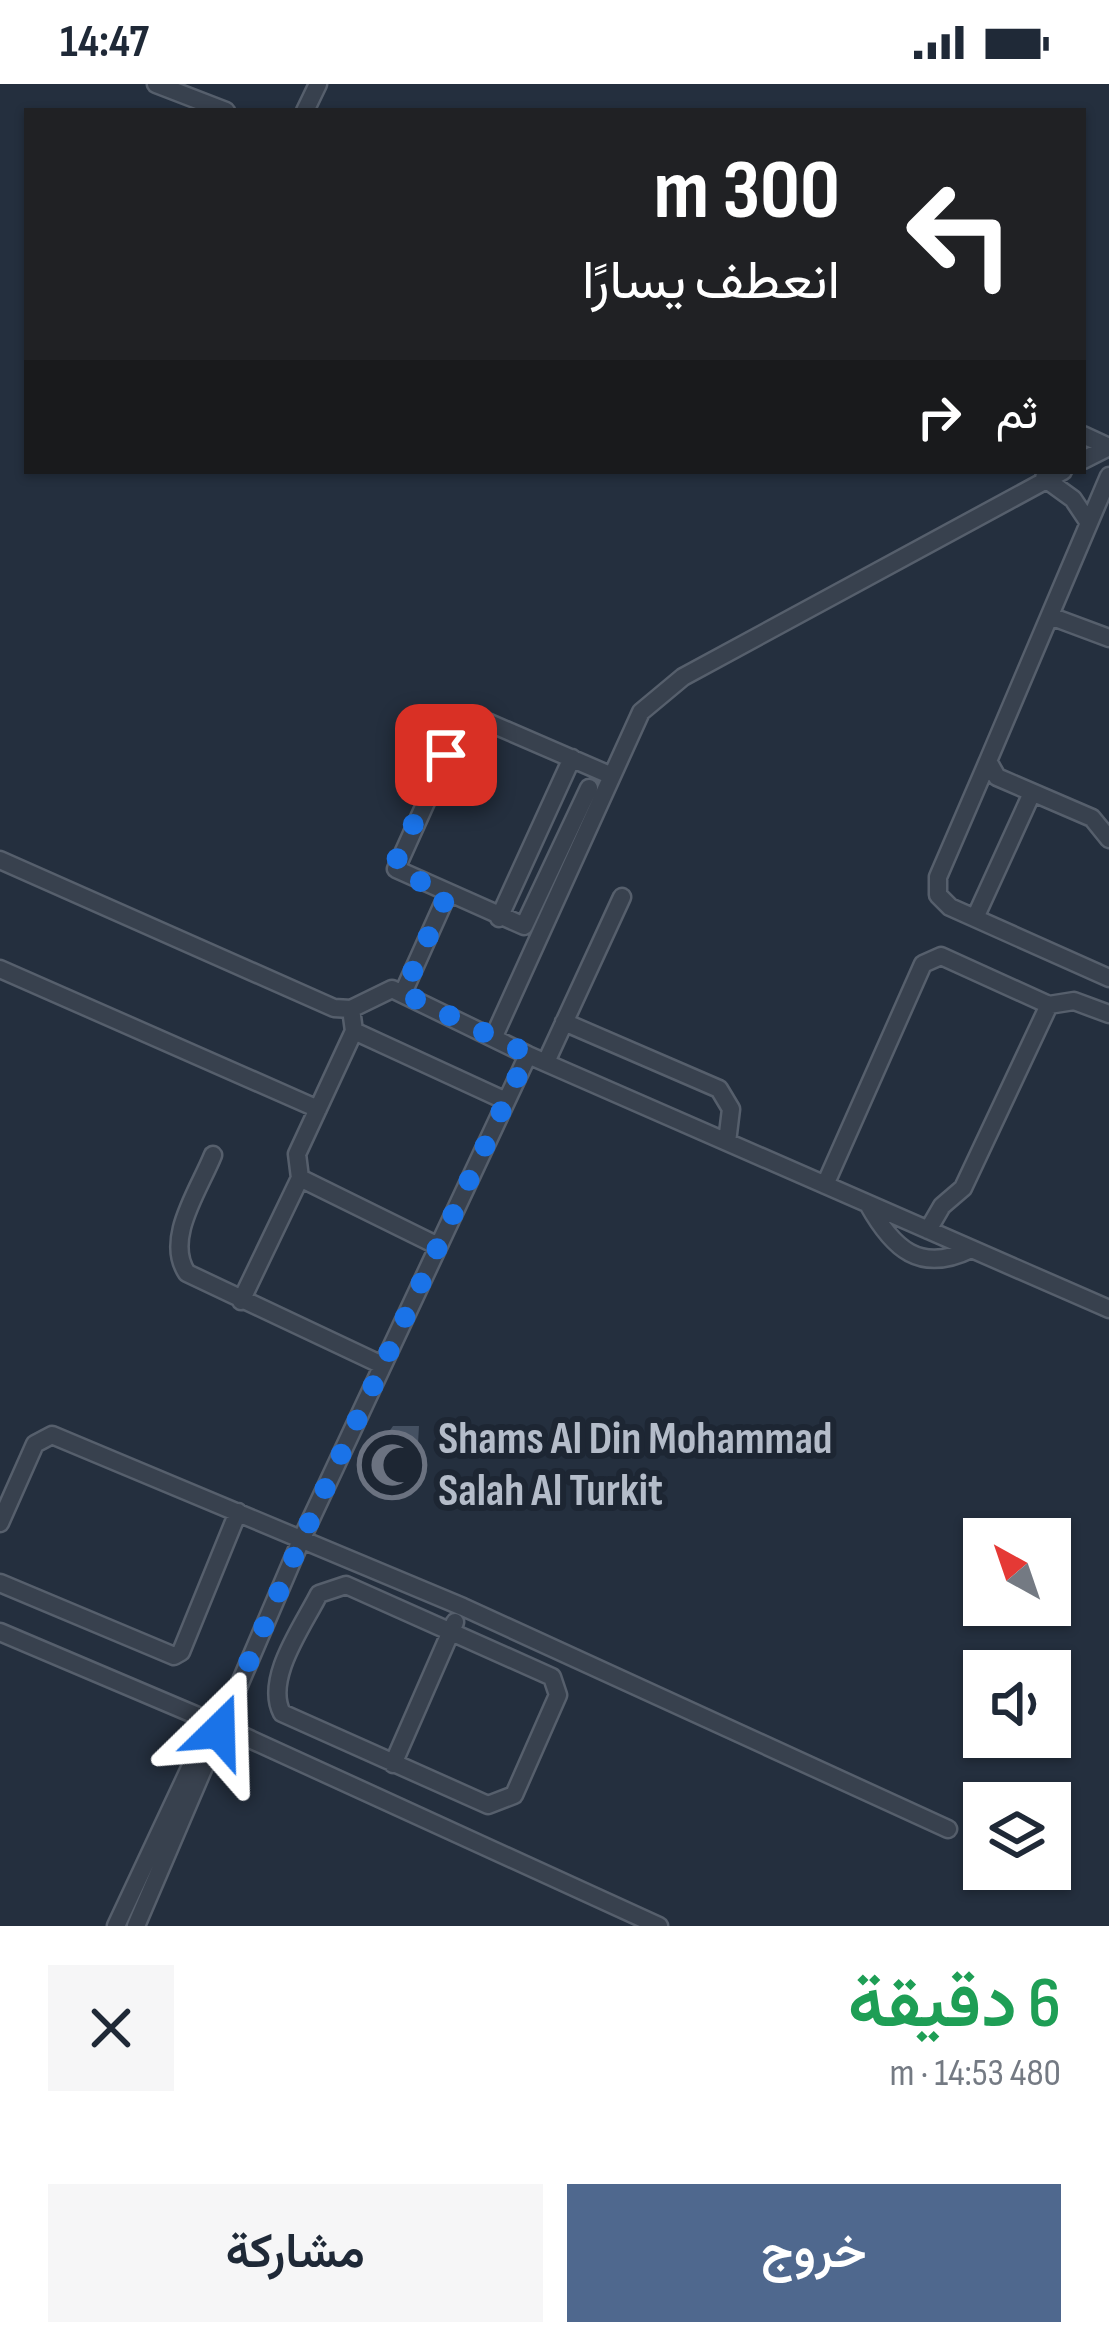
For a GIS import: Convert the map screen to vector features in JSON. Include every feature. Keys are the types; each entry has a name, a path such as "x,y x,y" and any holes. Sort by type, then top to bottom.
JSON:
{"lane":[{"path":"156,84 218,108"},
{"path":"612,776 479,715 463,720 396,869 517,926 530,922 597,791 612,776 641,712 683,677 1044,476 1073,499 1089,523"},
{"path":"1109,476 936,887 944,902 1109,978"},
{"path":"1049,616 1109,638"},
{"path":"499,918 572,758"},
{"path":"988,761 997,776 1101,816 1109,839"},
{"path":"563,777 597,791"},
{"path":"495,1034 597,791"},
{"path":"975,918 1033,793"},
{"path":"0,860 334,1008 351,1009 392,988 537,1058 1109,1309"},
{"path":"403,993 447,895"},
{"path":"136,1926 151,1871 196,1753 219,1725 506,1101 564,1022 622,897"},
{"path":"825,1185 923,964 931,958 941,956 1049,1005 1074,1000 1109,1014"},
{"path":"0,969 318,1109"},
{"path":"928,1230 942,1206 963,1188 1049,1005"},
{"path":"242,1301 300,1178 297,1154 354,1030 351,1009"},
{"path":"564,1022 719,1089 731,1109 727,1142"},
{"path":"354,1030 506,1101"},
{"path":"213,1155 179,1237 177,1258 187,1273 382,1365"},
{"path":"300,1178 438,1246"},
{"path":"867,1203 884,1234 906,1254 935,1261 971,1249"},
{"path":"0,1523 35,1444 52,1435 463,1607 948,1829"},
{"path":"0,1583 174,1656 181,1652 238,1512"},
{"path":"346,1585 451,1632 552,1677 558,1695 514,1795 503,1803 488,1805 393,1764 282,1713 275,1700 277,1682 319,1594 331,1588 346,1585"},
{"path":"393,1764 463,1607"},
{"path":"0,1632 219,1725 659,1926"},
{"path":"116,1926 151,1871"}],"building":[{"name":"Shams Al Din Mohammad Salah Al Turkit","path":"393,1426 419,1426 418,1444 414,1452 406,1451 405,1479 378,1484 379,1446"}],"place":[{"name":"Shams Al Din Mohammad Salah Al Turkit","path":"392,1465"}],"route":[{"path":"219,1731 302,1538 528,1054 403,993 447,895 404,876 396,869 397,859 446,755"}]}
